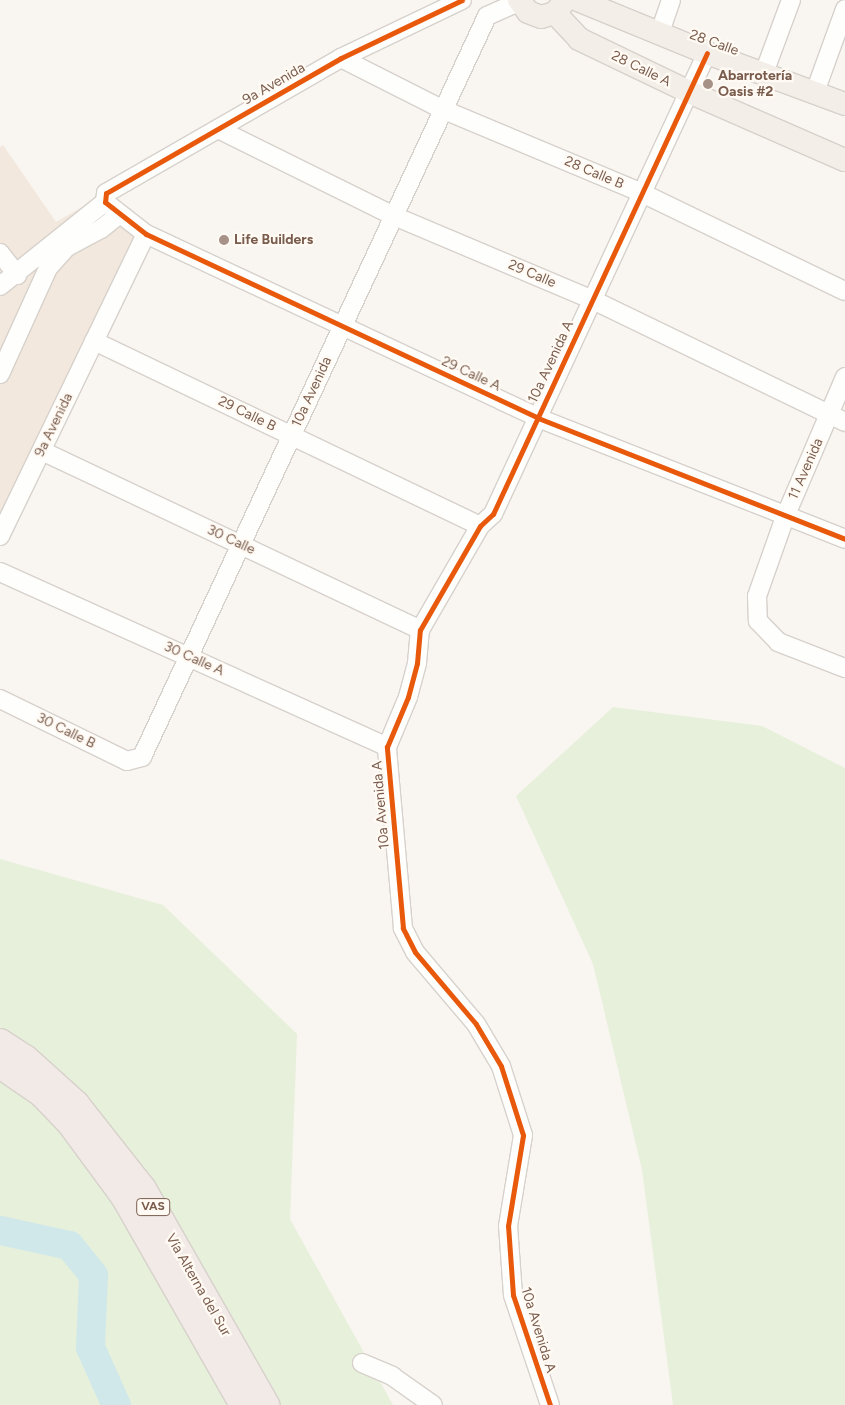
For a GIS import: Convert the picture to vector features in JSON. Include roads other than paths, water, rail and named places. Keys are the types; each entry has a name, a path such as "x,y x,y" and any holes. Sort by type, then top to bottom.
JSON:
{"highway":[{"name":"Vía Alterna del Sur","path":"0,1042 25,1058 76,1104 143,1189 266,1405"},
{"name":"Vía Alterna del Sur","path":"0,1065 41,1093 70,1123 125,1198 243,1405"}],"main road":[{"name":"28 Calle","path":"578,0 707,54 764,72 845,104"},
{"path":"519,1 534,16 548,16 560,6"},
{"name":"28 Calle A","path":"560,6 579,39 689,92 845,160"}],"street":[{"name":"9a Avenida","path":"0,286 17,275 104,200 106,193 341,58 462,0"},
{"path":"659,35 671,0"},
{"path":"764,72 791,0"},
{"path":"486,8 519,1"},
{"name":"10a Avenida","path":"132,761 142,757 444,110 486,8"},
{"path":"815,92 845,10"},
{"name":"10a Avenida A","path":"550,1405 513,1295 508,1226 523,1136 501,1066 476,1024 415,952 403,928 387,747 408,697 417,663 420,630 480,526 493,514 707,54"},
{"name":"28 Calle B","path":"341,58 444,110 642,193 845,291"},
{"name":"29 Calle","path":"218,129 394,216 592,300 838,419"},
{"name":"29 Calle A","path":"104,200 118,215 146,234 538,418 785,517 845,539"},
{"path":"2,367 48,268 67,247 101,229 118,215"},
{"name":"9a Avenida","path":"0,536 146,234"},
{"path":"0,253 17,275"},
{"name":"29 Calle B","path":"94,341 480,526"},
{"name":"11 Avenida","path":"845,377 838,419 785,517 757,596 758,621 778,642 845,668"},
{"name":"30 Calle","path":"42,450 420,630"},
{"name":"30 Calle A","path":"0,572 387,747"},
{"name":"30 Calle B","path":"0,699 132,761"},
{"path":"362,1363 392,1376 432,1405"}],"waterway":[{"path":"0,1230 69,1245 93,1275 90,1347 116,1405"}],"place":[{"name":"Abarrotería Oasis #2","path":"708,84"},
{"name":"Life Builders","path":"224,240"}]}
